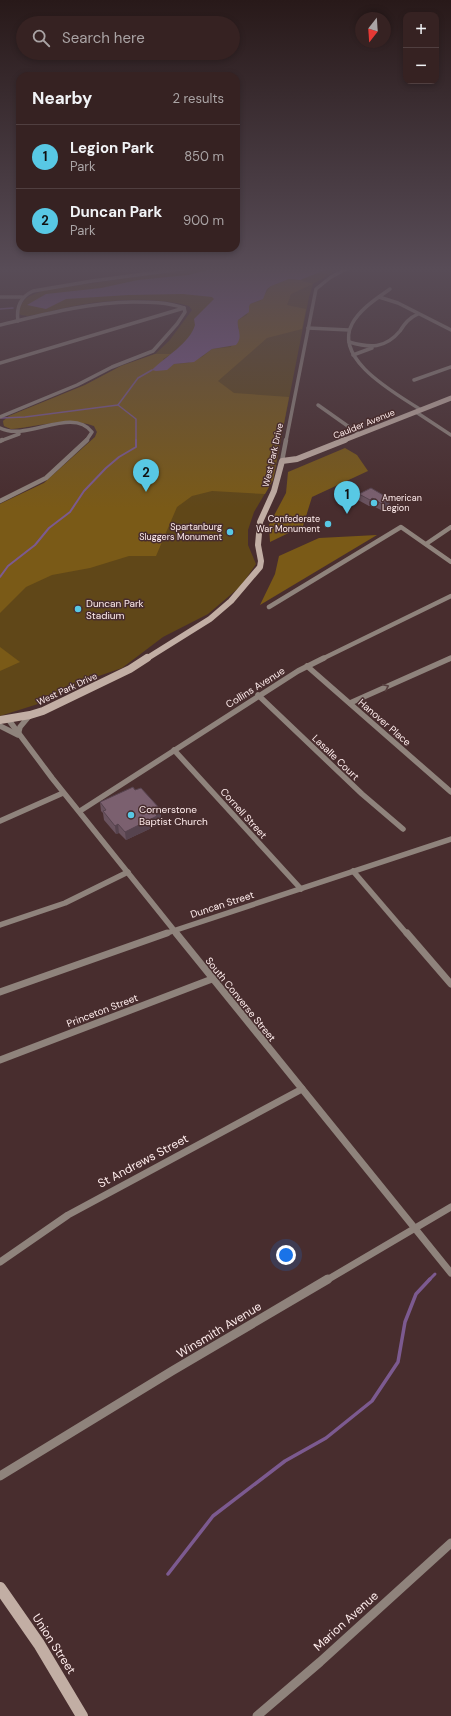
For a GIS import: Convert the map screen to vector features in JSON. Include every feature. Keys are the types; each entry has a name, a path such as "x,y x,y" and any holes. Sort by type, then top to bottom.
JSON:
{"street":[{"path":"0,363 50,348"},
{"path":"0,417 77,385 112,367 153,351 156,348"},
{"name":"West Park Drive","path":"4,720 30,715 55,706 130,669 210,619 231,601 247,584 260,567 262,561 258,545 260,522 274,491 282,461 304,348"},
{"path":"351,348 353,355 366,371 451,436"},
{"path":"353,355 372,348"},
{"path":"414,380 451,367"},
{"name":"Caulder Avenue","path":"282,461 297,459 451,398"},
{"path":"318,405 359,434"},
{"path":"0,441 47,425 78,424 88,426 92,432 88,438 46,478 0,501"},
{"path":"0,428 8,432 23,432"},
{"path":"269,607 401,527 451,562"},
{"path":"426,544 451,527"},
{"name":"Collins Avenue","path":"80,811 258,695 307,666 451,596"},
{"path":"350,703 451,658"},
{"name":"Hanover Place","path":"307,666 451,792"},
{"name":"Lasalle Court","path":"258,695 362,794 402,829"},
{"path":"18,735 20,727 30,715"},
{"name":"South Converse Street","path":"4,720 18,735 63,793 80,811 173,931 451,1273"},
{"name":"South Converse Street","path":"0,726 18,735"},
{"name":"Cornell Street","path":"174,750 301,889"},
{"path":"0,821 63,793"},
{"name":"Duncan Street","path":"0,992 173,931 451,838"},
{"path":"353,871 451,984"},
{"path":"0,925 65,903 128,872"},
{"name":"Princeton Street","path":"0,1060 212,979"},
{"name":"St Andrews Street","path":"0,1262 68,1215 302,1089"},
{"name":"Winsmith Avenue","path":"0,1476 192,1359 451,1207"},
{"name":"Marion Avenue","path":"257,1716 320,1662 451,1543"},
{"name":"Union Street","path":"0,1588 38,1644 82,1716"}],"shaded area":[{"path":"161,348 299,348 273,480 254,512 248,530 248,545 256,564 241,586 208,614 163,637 122,668 87,680 38,704 0,716 0,504 44,483 95,437 97,432 94,426 84,423 63,422 11,429 4,426 3,421 9,416 85,385 121,366 155,354"},
{"path":"218,348 212,349 194,362 174,364 167,370 152,370 176,349"},
{"path":"256,348 218,381 234,393 289,397 273,480 265,494 212,491 192,496 177,507 156,556 129,556 90,568 52,575 26,587 0,613 0,504 44,483 95,437 97,432 94,426 84,423 63,422 11,429 4,426 3,421 9,416 85,385 121,366 155,354 171,354 163,359 169,368 174,364 188,363 202,357 212,349"},
{"path":"345,448 357,455 368,471 312,497 303,526 270,542 269,525 286,493 288,472"},
{"path":"377,535 260,605 275,574 279,556 319,538"},
{"path":"0,647 20,662 0,671"}],"building":[{"path":"371,488 390,499 382,504 372,498 370,500 359,494"},
{"name":"Cornerstone Baptist Church","path":"133,787 135,790 141,788 161,810 155,813 157,816 125,832 118,824 115,826 103,811 106,810 100,802"}],"waterway":[{"path":"118,405 138,378 152,370"},
{"path":"0,577 8,566 35,545 49,528 70,512 84,491 106,468 119,457 136,447 136,419 118,405"},
{"path":"1,418 25,417 118,405"},
{"path":"430,1279 435,1274"},
{"path":"168,1574 213,1516 285,1461 326,1438 372,1401 398,1362 405,1322 416,1294 430,1279"}],"place":[{"name":"Duncan Park","path":"146,492"},
{"name":"American Legion","path":"374,503"},
{"name":"Legion Park","path":"347,514"},
{"name":"Confederate War Monument","path":"328,524"},
{"name":"Spartanburg Sluggers Monument","path":"230,532"},
{"name":"Duncan Park Stadium","path":"78,609"},
{"name":"Cornerstone Baptist Church","path":"131,815"}]}
